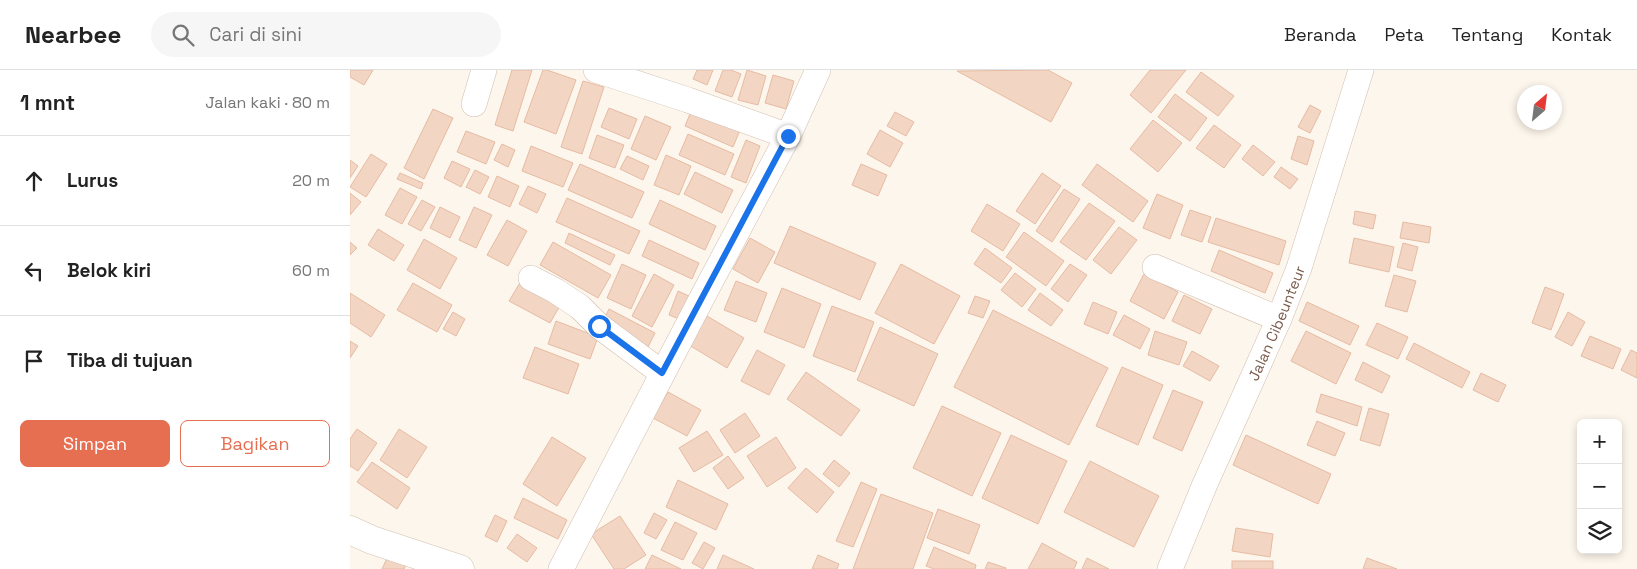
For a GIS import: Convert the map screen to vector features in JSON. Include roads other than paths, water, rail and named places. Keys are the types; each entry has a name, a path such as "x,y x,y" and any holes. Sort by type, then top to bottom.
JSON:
{"main road":[{"path":"350,530 372,540 456,568"}],"street":[{"path":"474,104 484,70"},
{"path":"596,70 688,100 788,136"},
{"path":"560,569 788,136 818,70"},
{"name":"Jalan Cibeunteur","path":"1170,569 1299,268 1361,70"},
{"path":"1155,268 1278,319"},
{"path":"531,278 580,307 599,326 662,373"}]}
